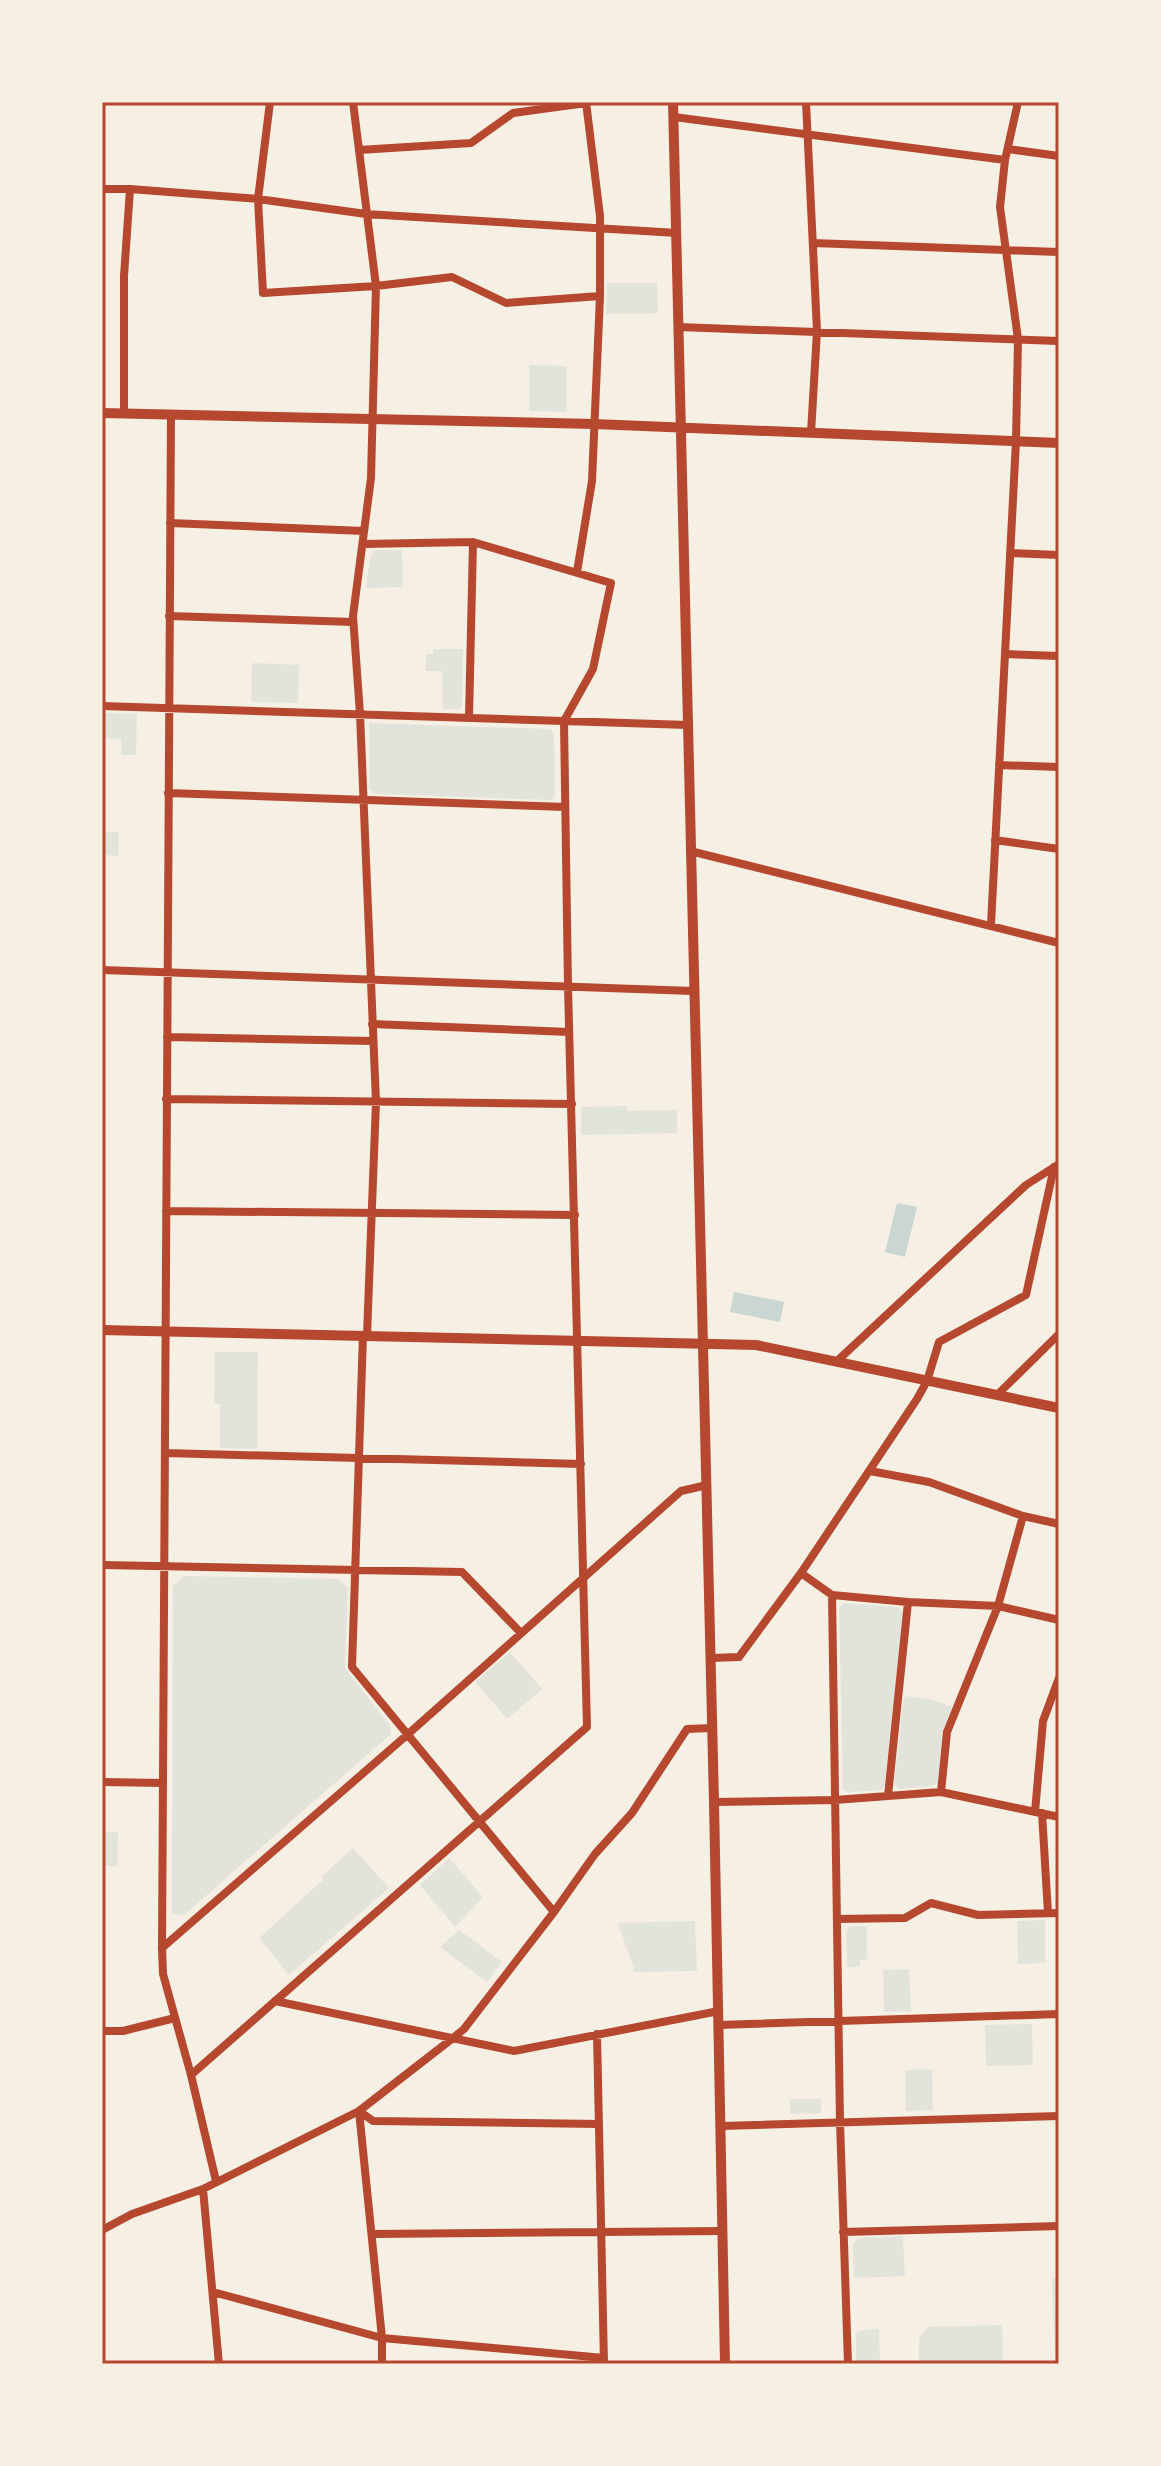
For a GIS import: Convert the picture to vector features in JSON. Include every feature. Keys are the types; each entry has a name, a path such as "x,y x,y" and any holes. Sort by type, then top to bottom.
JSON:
{"street":[{"path":"270,102 258,199 263,293 376,286 452,277 506,303 600,296"},
{"path":"353,102 376,286 371,478 353,622 360,714 376,1102 352,1667 554,1912"},
{"path":"673,102 725,2364"},
{"path":"806,102 817,331 811,433"},
{"path":"991,925 1016,441 1018,339 1000,207 1005,160 1018,102"},
{"path":"359,150 471,143 513,113 586,103 600,228 600,296 592,481 577,572"},
{"path":"674,117 1005,160"},
{"path":"1008,149 1059,156"},
{"path":"102,189 258,199 366,214 677,233"},
{"path":"124,413 124,276 130,189"},
{"path":"813,243 1059,252"},
{"path":"679,327 1059,341"},
{"path":"102,413 594,424 1059,443"},
{"path":"171,414 162,1948 163,1974 216,2181"},
{"path":"170,523 364,531"},
{"path":"191,2075 587,1727 564,721 593,669 611,583 473,542 363,544"},
{"path":"469,718 473,542"},
{"path":"1010,553 1059,555"},
{"path":"169,616 353,622"},
{"path":"1005,654 1059,656"},
{"path":"102,706 688,725"},
{"path":"999,765 1059,767"},
{"path":"168,793 565,807"},
{"path":"995,840 1059,849"},
{"path":"690,851 1059,943"},
{"path":"102,970 693,991"},
{"path":"372,1024 569,1032"},
{"path":"167,1037 373,1041"},
{"path":"166,1099 572,1104"},
{"path":"836,1362 1026,1185 1056,1165"},
{"path":"711,1658 739,1657 801,1573 927,1381 939,1342 1026,1295 1056,1165"},
{"path":"166,1211 575,1215"},
{"path":"102,1330 756,1345 1059,1408"},
{"path":"997,1395 1059,1334"},
{"path":"165,1453 581,1464"},
{"path":"870,1471 929,1482 1023,1516 1059,1524"},
{"path":"162,1948 681,1491 707,1485"},
{"path":"941,1792 947,1732 998,1606 1023,1516"},
{"path":"102,1565 462,1572 521,1633"},
{"path":"801,1573 832,1595 998,1606 1059,1620"},
{"path":"832,1595 840,2122 848,2364"},
{"path":"888,1796 908,1602"},
{"path":"1048,1913 1038,1812 1043,1721 1059,1678"},
{"path":"102,2230 132,2214 203,2189 359,2111 464,2029 595,1854 632,1813 687,1729 712,1728"},
{"path":"102,1782 163,1783"},
{"path":"714,1802 835,1800 941,1792 1059,1817"},
{"path":"837,1919 905,1918 931,1903 978,1915 1059,1913"},
{"path":"275,2001 514,2051 719,2011"},
{"path":"719,2025 1059,2014"},
{"path":"102,2031 123,2031 175,2018"},
{"path":"213,2292 382,2338 604,2361 597,2034"},
{"path":"359,2111 373,2121 599,2124"},
{"path":"359,2111 382,2364"},
{"path":"721,2126 1059,2116"},
{"path":"203,2189 219,2364"},
{"path":"843,2232 1059,2226"},
{"path":"372,2234 722,2231"}],"shaded area":[{"path":"607,283 657,283 658,313 606,314"},
{"path":"529,365 567,366 567,412 529,411"},
{"path":"375,550 402,550 403,587 366,588 370,557"},
{"path":"433,649 463,649 462,706 458,709 443,709 442,671 426,671 426,654 433,654"},
{"path":"252,663 299,665 298,703 251,702"},
{"path":"102,713 137,714 136,755 121,755 121,739 102,738"},
{"path":"369,723 550,729 554,733 555,795 552,800 376,794 369,789"},
{"path":"102,832 119,832 118,856 102,855"},
{"path":"626,1106 627,1111 677,1110 677,1133 581,1135 581,1107"},
{"path":"897,1203 917,1207 905,1257 885,1252"},
{"path":"734,1292 784,1302 780,1322 730,1312"},
{"path":"215,1352 258,1352 257,1449 220,1448 220,1404 214,1404"},
{"path":"184,1576 338,1579 348,1587 345,1668 391,1727 391,1734 184,1915 172,1914 173,1586"},
{"path":"844,1603 898,1607 903,1613 882,1790 848,1792 843,1789 839,1608"},
{"path":"510,1652 542,1689 507,1719 475,1682"},
{"path":"904,1696 930,1699 952,1707 943,1731 938,1783 933,1786 900,1789 894,1784"},
{"path":"102,1832 118,1832 117,1866 102,1866"},
{"path":"353,1848 389,1888 289,1975 259,1938"},
{"path":"449,1858 483,1897 455,1927 420,1885"},
{"path":"1045,1920 1045,1963 1018,1964 1017,1921"},
{"path":"695,1921 697,1971 635,1972 618,1923"},
{"path":"850,1926 867,1926 867,1959 860,1960 860,1967 847,1967 846,1931"},
{"path":"459,1930 502,1962 487,1982 440,1947"},
{"path":"909,1969 911,2011 884,2012 883,1970"},
{"path":"1032,2024 1033,2065 986,2066 985,2025"},
{"path":"932,2069 933,2110 906,2111 905,2070"},
{"path":"790,2099 821,2099 821,2113 790,2114"},
{"path":"903,2236 905,2276 854,2278 853,2244 860,2238"},
{"path":"1052,2278 1059,2278 1059,2364 1046,2364 1055,2361"},
{"path":"1002,2325 1003,2364 919,2364 919,2337 928,2327"},
{"path":"879,2329 880,2364 856,2364 856,2334 861,2330"}]}
